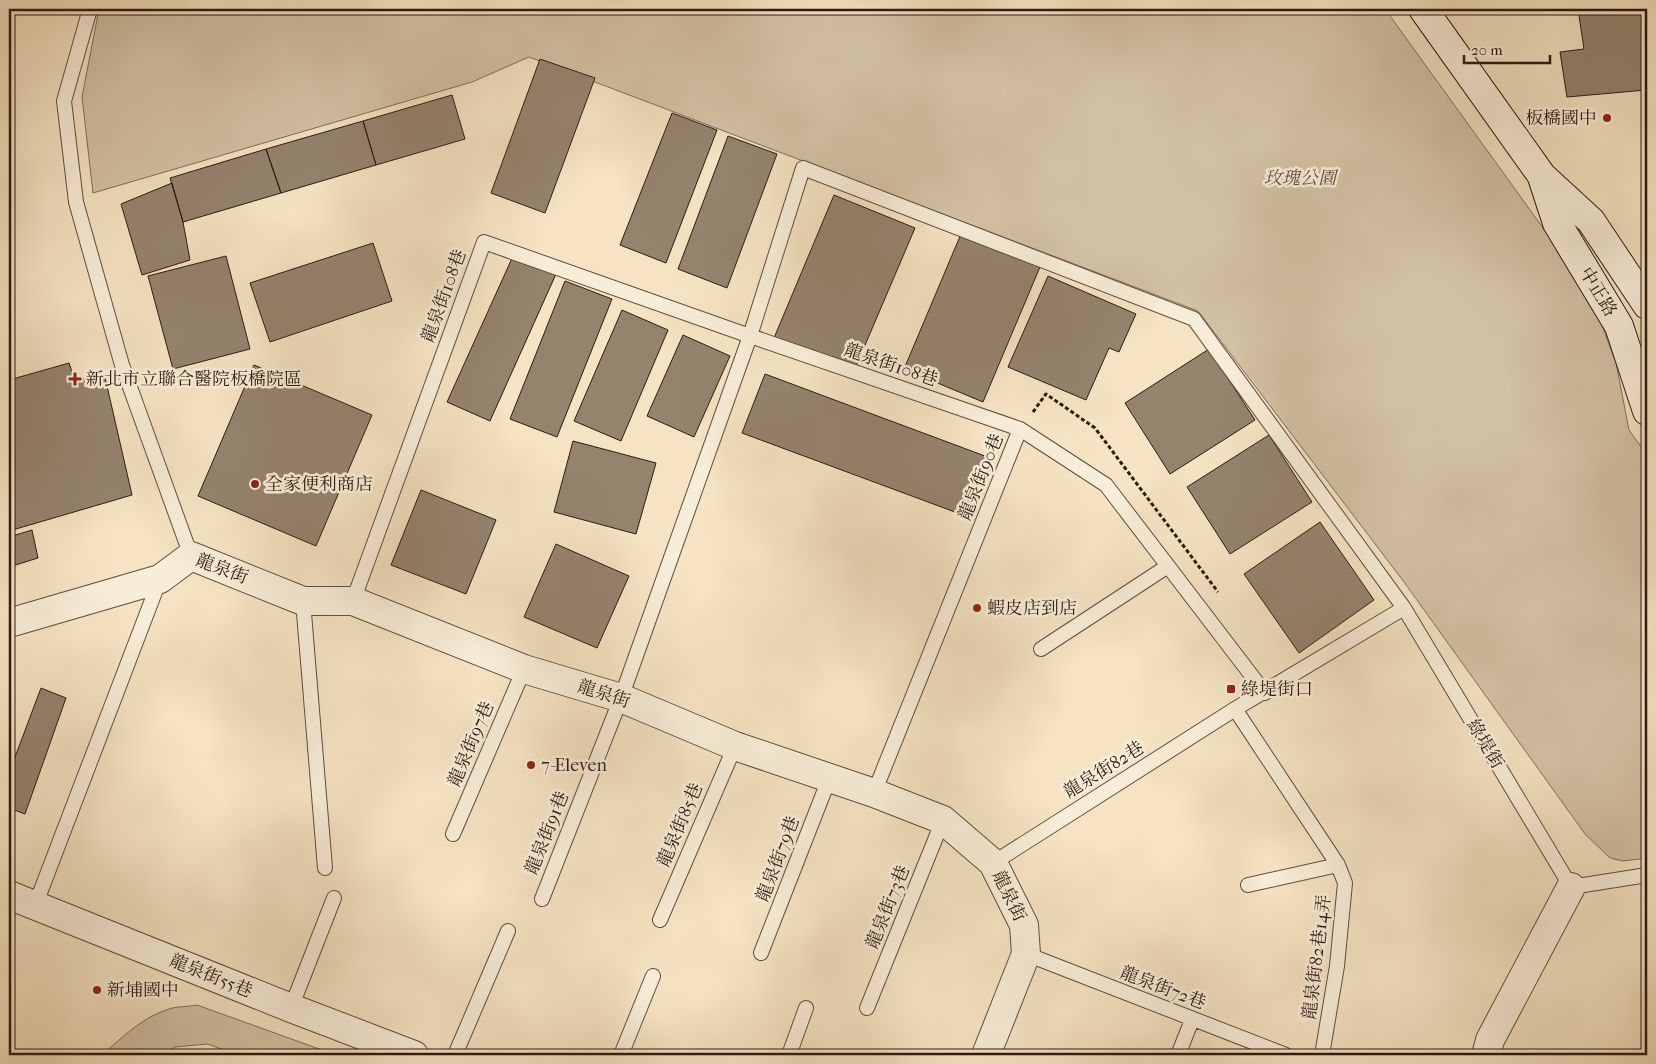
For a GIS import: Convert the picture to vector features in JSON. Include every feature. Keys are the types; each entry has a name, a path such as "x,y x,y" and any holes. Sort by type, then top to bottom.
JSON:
{"street":[{"name":"中正路","path":"1423,9 1542,176 1591,221 1647,306"},
{"name":"中正路","path":"1542,176 1557,223 1619,326 1640,366 1647,411"},
{"name":"龍泉街","path":"9,623 160,579 190,556 303,601 353,600 524,668 621,698 734,746 874,793 943,820 993,863 1024,925 1026,954 986,1055"},
{"path":"1486,1055 1490,1040 1571,887"},
{"name":"龍泉街55巷","path":"9,895 414,1055"}],"lane":[{"path":"90,9 64,101 76,202 122,364 190,556"},
{"name":"綠堤街","path":"750,336 803,168 1194,319 1404,608 1571,887"},
{"name":"龍泉街108巷","path":"353,600 484,242 1020,429"},
{"path":"621,698 750,336"},
{"name":"龍泉街90巷","path":"874,793 1020,429 1106,485 1265,693"},
{"path":"1040,649 1168,566"},
{"path":"36,906 160,579"},
{"path":"303,601 325,868"},
{"path":"1235,709 1265,693 1404,608"},
{"name":"龍泉街97巷","path":"453,834 524,668"},
{"name":"龍泉街91巷","path":"542,898 621,698"},
{"name":"龍泉街82巷","path":"993,863 1235,709"},
{"name":"龍泉街82巷14弄","path":"1235,709 1338,865 1345,883 1337,966 1323,1055"},
{"name":"龍泉街85巷","path":"660,920 734,746"},
{"name":"龍泉街79巷","path":"761,953 830,779"},
{"name":"龍泉街73巷","path":"867,1008 943,820"},
{"name":"龍泉街82巷14弄","path":"1248,885 1338,865"},
{"path":"1571,887 1647,875"},
{"path":"291,1008 334,898"},
{"path":"455,1055 508,931"},
{"name":"龍泉街72巷","path":"1026,954 1286,1055"},
{"path":"621,1055 653,976"},
{"path":"789,1055 806,1008"},
{"path":"1178,1055 1192,1020"}],"green space":[{"name":"玫瑰公園","path":"99,9 1385,9 1590,293 1616,363 1629,430 1647,455 1647,858 1623,861 1610,858 1585,834 1404,582 1198,311 529,57 472,82 93,193 82,97"},
{"path":"197,1005 336,1055 239,1055 207,1044 175,1047 161,1055 102,1055 148,1018 173,1008"}],"building":[{"path":"1578,9 1647,9 1647,98 1646,90 1567,97 1560,52 1584,49"},
{"path":"540,59 595,78 545,213 491,193"},
{"path":"452,95 465,139 376,165 363,121"},
{"path":"672,113 717,130 666,263 620,245"},
{"path":"363,121 376,165 281,193 266,149"},
{"path":"728,136 777,154 727,288 678,269"},
{"path":"266,149 281,193 183,222 170,178"},
{"path":"172,183 183,222 190,260 142,275 121,204"},
{"path":"834,195 915,228 854,371 774,338"},
{"path":"961,234 1040,267 983,402 904,369"},
{"path":"373,243 392,301 270,342 250,283"},
{"path":"226,256 250,349 173,369 148,276"},
{"path":"513,256 556,274 490,421 447,402"},
{"path":"1048,276 1136,314 1119,352 1109,348 1086,400 1008,367"},
{"path":"565,281 612,299 557,437 510,419"},
{"path":"622,310 668,330 621,441 574,421"},
{"path":"683,335 730,356 694,437 647,416"},
{"path":"1209,349 1255,420 1170,474 1125,403"},
{"path":"69,363 75,381 104,373 132,495 9,531 9,380"},
{"path":"254,365 372,415 316,546 198,496"},
{"path":"765,374 993,459 971,518 742,433"},
{"path":"1269,435 1312,502 1230,554 1187,487"},
{"path":"573,441 656,463 636,534 554,512"},
{"path":"421,490 496,520 466,594 391,565"},
{"path":"1320,522 1374,600 1299,653 1244,574"},
{"path":"32,530 38,558 9,567 9,537"},
{"path":"556,544 629,576 597,648 524,617"},
{"path":"41,688 66,698 25,814 9,808 9,773"}],"place":[{"name":"板橋國中","path":"1607,118"},
{"name":"新北市立聯合醫院板橋院區","path":"75,379"},
{"name":"全家便利商店","path":"255,484"},
{"name":"蝦皮店到店","path":"977,608"},
{"name":"綠堤街口","path":"1231,689"},
{"name":"7-Eleven","path":"531,765"},
{"name":"新埔國中","path":"97,990"}]}
